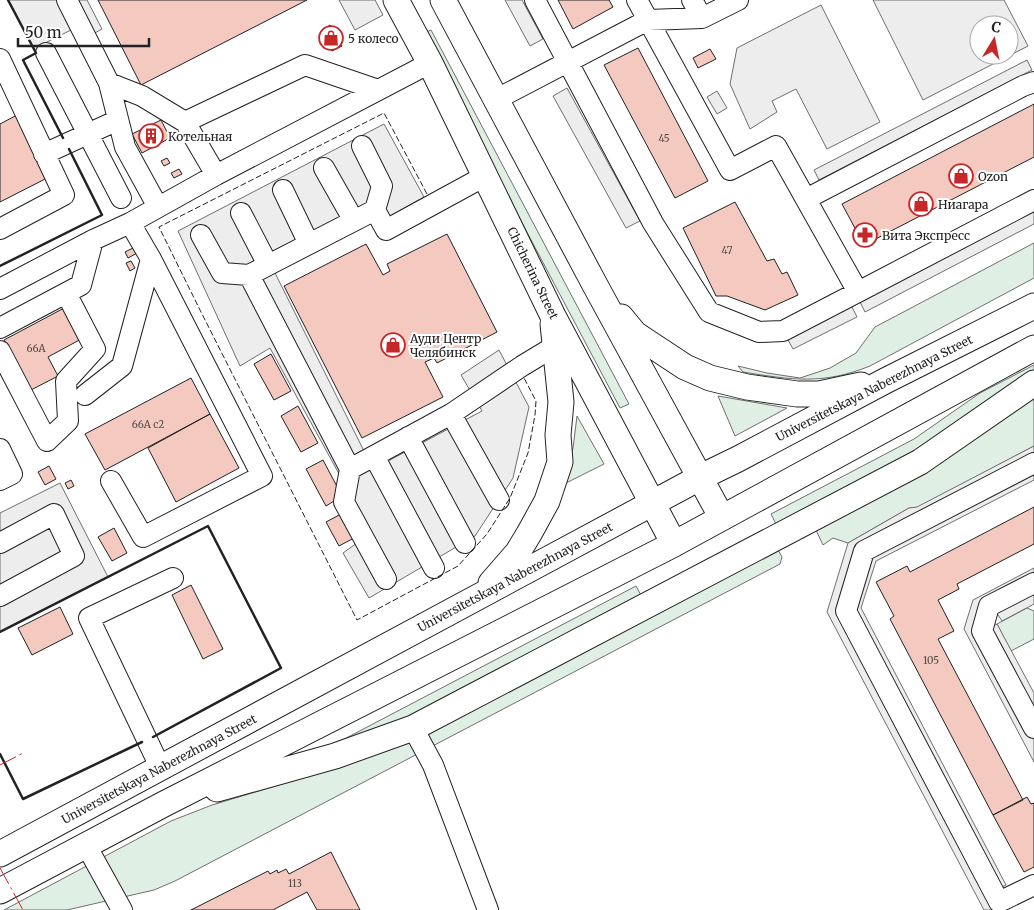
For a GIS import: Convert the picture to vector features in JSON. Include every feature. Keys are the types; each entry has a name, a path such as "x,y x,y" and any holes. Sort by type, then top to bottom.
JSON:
{"main road":[{"name":"Chicherina Street","path":"396,0 430,63 552,314 674,544"},
{"path":"443,0 595,286 722,518"},
{"path":"595,286 635,334 685,367 710,378 747,387 797,394 819,394 885,381"},
{"name":"Universitetskaya Naberezhnaya Street","path":"0,854 701,477 1034,306"},
{"path":"483,593 518,552 530,532 547,501 560,462 558,435 561,402 552,314"},
{"path":"0,891 164,804 674,544 1034,348"},
{"path":"164,804 335,756 413,728 920,462 1034,383"}],"lane":[{"path":"67,0 109,83 125,147 158,207"},
{"path":"535,0 653,223 709,312 759,332 782,331 1034,200"},
{"path":"637,0 730,170 776,146 858,292"},
{"path":"692,0 702,18"},
{"path":"495,100 648,20 702,18 738,0"},
{"path":"46,53 121,198"},
{"path":"0,59 64,195 0,230"},
{"path":"0,289 93,240 130,223 216,175 430,63"},
{"path":"185,122 304,66 378,90"},
{"path":"806,199 1034,82"},
{"path":"109,83 142,96 185,122 216,175"},
{"path":"44,154 118,120"},
{"path":"362,146 382,186 375,210 386,230 485,176"},
{"path":"324,168 354,221"},
{"path":"283,190 309,244"},
{"path":"202,235 222,273 249,275 375,210"},
{"path":"240,213 268,265"},
{"path":"110,480 143,537 262,476 151,258 130,223"},
{"path":"0,328 81,285 93,240"},
{"path":"85,395 122,366 151,258"},
{"path":"249,275 350,468 344,502 386,579"},
{"path":"0,351 47,440 68,421 66,381 96,349 66,293"},
{"path":"350,468 451,414 555,346"},
{"path":"451,414 499,500"},
{"path":"408,437 465,543"},
{"path":"0,449 12,474 0,480"},
{"path":"374,456 434,568"},
{"path":"1034,463 864,551 846,611 999,902 1034,884"},
{"path":"0,543 54,514 74,556 0,596"},
{"path":"161,769 89,618 173,578"},
{"path":"1032,588 989,606 982,631 1034,728"},
{"path":"413,728 433,765 488,910"},
{"path":"86,845 122,910"}],"green space":[{"path":"431,30 629,404 620,408 422,34"},
{"path":"1034,243 1034,278 870,366 837,376 792,379 743,372 738,366 800,378 830,368 856,353 875,327"},
{"path":"1034,365 1034,372 918,452 777,526 771,514 914,439 980,393"},
{"path":"1034,395 1034,446 917,508 909,508 848,543 833,538 823,545 815,528"},
{"path":"718,396 787,408 735,436"},
{"path":"577,416 604,464 564,484 573,448"},
{"path":"777,548 782,557 780,564 175,881 154,890 67,910 4,910 171,821 212,805 389,749"},
{"path":"636,586 642,597 407,721 331,746"},
{"path":"1027,608 1034,611 1034,639 1011,651 997,624"}],"shaded area":[{"path":"8,0 87,0 102,29 86,38 79,26 47,42 36,53"},
{"path":"339,0 375,0 383,15 355,30"},
{"path":"505,0 522,0 543,39 530,46"},
{"path":"873,0 1004,0 1012,15 969,15 969,65 991,65 923,100"},
{"path":"821,5 880,122 827,149 796,89 772,101 777,112 750,129 730,84 737,48"},
{"path":"1019,29 1028,46 1019,51"},
{"path":"1027,60 1032,70 819,180 814,170"},
{"path":"567,88 640,221 626,228 553,96"},
{"path":"717,91 727,108 717,114 707,97"},
{"path":"384,124 424,197 385,219 366,204 266,255 373,469 482,411 461,375 499,350 529,407 513,478 475,536 369,598 343,553 364,538 344,483 270,348 240,366 178,231"},
{"path":"1034,209 1034,224 865,312 859,300"},
{"path":"851,305 857,317 793,349 787,338"},
{"path":"1034,446 1034,457 857,549 838,610 997,910 984,910 827,612 848,543 909,508 917,507"},
{"path":"1034,469 1034,480 876,561 861,608 1006,885 1000,888 853,610 871,553"},
{"path":"60,483 108,577 0,632 0,513"},
{"path":"1034,568 1034,575 975,628 1034,740 1034,762 964,629 973,600"},
{"path":"1034,592 1034,604 1002,621 996,612"},
{"path":"997,624 1034,693 1034,716 988,629"}],"building":[{"path":"98,0 307,0 141,85"},
{"path":"558,0 609,0 613,7 573,29"},
{"name":"5 колесо","path":"330,25 342,46 332,51 321,31"},
{"path":"638,48 708,181 675,198 604,65"},
{"path":"710,49 716,59 698,68 693,58"},
{"path":"1034,104 1034,157 864,245 842,204"},
{"path":"17,115 49,177 0,202 0,124"},
{"name":"Котельная","path":"161,120 170,138 142,153 132,134"},
{"path":"167,158 170,163 164,166 161,161"},
{"path":"179,169 182,174 174,178 171,173"},
{"path":"735,202 767,261 774,259 782,274 787,272 798,295 765,310 727,296 716,296 683,228"},
{"name":"Ауди Центр Челябинск","path":"447,234 497,332 437,363 434,358 425,362 443,397 362,438 284,286 366,244 383,275 390,271 387,264"},
{"path":"139,245 141,251 128,258 125,252"},
{"path":"131,261 135,268 130,271 126,263"},
{"path":"66,307 83,338 48,357 58,376 31,390 4,340"},
{"path":"271,354 291,391 274,400 254,364"},
{"path":"191,378 210,414 105,470 85,434"},
{"path":"298,406 318,443 301,452 281,416"},
{"path":"210,414 239,468 176,502 148,448"},
{"path":"323,460 342,496 326,506 306,469"},
{"path":"49,466 56,479 45,485 38,472"},
{"path":"71,480 74,486 68,489 65,483"},
{"path":"1034,507 1034,544 957,584 959,589 938,600 954,631 938,639 1023,800 993,815 890,619 894,616 876,582 907,566 910,572"},
{"path":"341,514 354,538 339,546 326,522"},
{"path":"114,528 127,553 112,561 98,537"},
{"path":"191,585 223,649 203,659 172,595"},
{"path":"60,607 73,634 32,655 18,628"},
{"path":"1027,797 1031,804 1034,803 1034,867 1024,872 993,815"},
{"path":"331,852 360,910 317,910 307,892 273,910 191,910 268,871 270,874 277,870 278,873 286,869 289,874"}],"fence":[{"path":"427,194 384,113 159,227 357,620 458,566 487,534 510,498 528,453 536,401 523,376"}],"wall":[{"path":"8,0 36,53 23,60 63,138"},
{"path":"0,266 102,215 69,149"},
{"path":"0,632 208,526 281,668 153,737"},
{"path":"0,754 23,799 142,742"}],"power":[{"path":"0,765 25,752"},
{"path":"0,868 23,910"}],"place":[{"name":"5 колесо","path":"331,38"},
{"name":"Котельная","path":"151,136"},
{"name":"Ozon","path":"961,176"},
{"name":"Ниагара","path":"921,204"},
{"name":"Вита Экспресс","path":"865,235"},
{"name":"Ауди Центр Челябинск","path":"393,345"}]}
